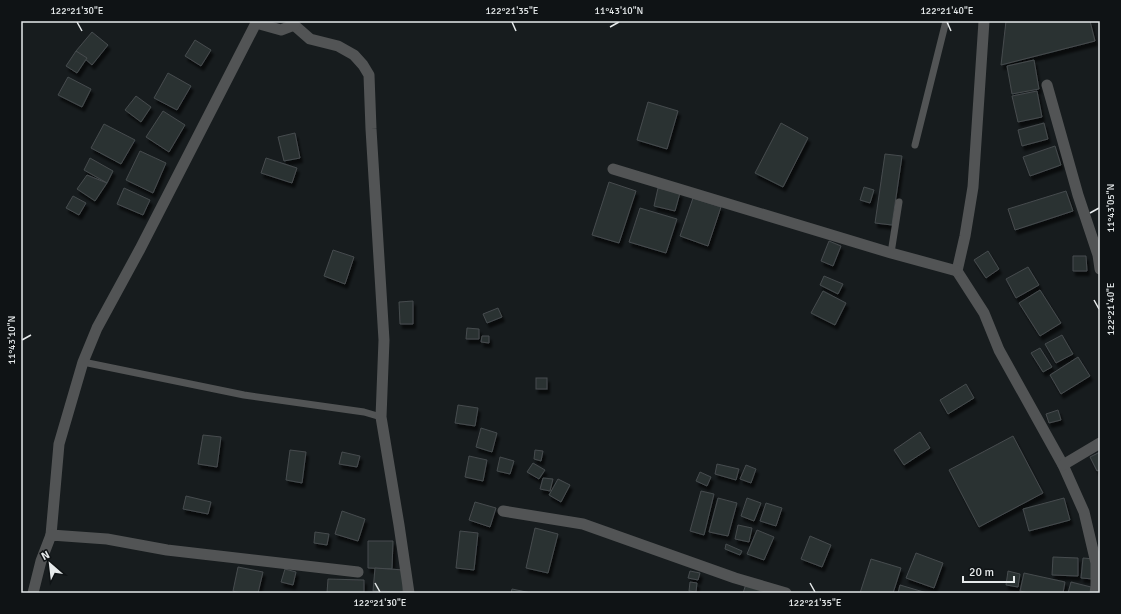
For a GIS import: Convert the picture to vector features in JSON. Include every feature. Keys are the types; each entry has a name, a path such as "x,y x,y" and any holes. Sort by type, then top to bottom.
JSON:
{"street":[{"path":"957,271 965,236 973,187 984,21"},
{"path":"33,593 41,561 51,535 59,444 83,362 97,328 140,249 256,23 281,30 294,23 310,39 338,46 354,55 369,75 384,340 381,418 400,525 409,593"},
{"path":"1047,85 1078,195 1097,246 1100,269"},
{"path":"613,169 891,253 957,271 984,313 1000,350 1063,465 1084,512 1096,563 1096,586 1094,593"},
{"path":"1063,465 1100,443"},
{"path":"503,511 555,521 583,524 735,578 786,593"},
{"path":"51,535 107,539 167,550 358,572"}],"lane":[{"path":"915,145 946,21"},
{"path":"891,253 899,202"},
{"path":"83,362 244,395 364,412 381,418"}],"building":[{"path":"1006,21 1090,21 1095,41 1001,65"},
{"path":"92,32 108,45 92,65 76,51"},
{"path":"195,40 211,50 201,66 185,56"},
{"path":"76,51 87,58 77,73 66,66"},
{"path":"1034,60 1039,89 1012,94 1007,66"},
{"path":"168,73 191,86 177,110 154,98"},
{"path":"68,77 91,89 82,107 58,95"},
{"path":"1037,91 1042,117 1018,122 1012,96"},
{"path":"136,96 151,107 141,122 125,110"},
{"path":"648,102 678,111 667,149 637,140"},
{"path":"163,111 185,125 169,152 146,137"},
{"path":"781,123 808,138 783,187 755,173"},
{"path":"1044,123 1048,139 1022,146 1018,130"},
{"path":"104,124 135,140 121,164 91,148"},
{"path":"295,133 300,158 284,161 278,137"},
{"path":"1055,146 1061,165 1030,176 1023,157"},
{"path":"140,151 166,163 153,193 126,180"},
{"path":"885,154 902,156 892,225 875,223"},
{"path":"90,158 113,171 107,183 84,170"},
{"path":"266,158 297,168 292,183 261,173"},
{"path":"87,175 107,183 95,201 77,189"},
{"path":"609,182 636,191 619,243 592,235"},
{"path":"864,187 874,190 870,203 860,200"},
{"path":"124,188 150,200 143,215 117,204"},
{"path":"658,188 680,193 675,211 654,206"},
{"path":"1066,191 1073,211 1015,230 1008,209"},
{"path":"73,196 86,203 79,215 66,208"},
{"path":"693,198 721,207 708,246 680,236"},
{"path":"640,208 677,219 666,253 629,242"},
{"path":"829,241 841,246 833,266 821,261"},
{"path":"333,250 354,257 345,284 324,276"},
{"path":"988,251 999,269 986,278 974,260"},
{"path":"1073,256 1086,256 1087,271 1073,271"},
{"path":"1028,267 1039,285 1016,298 1006,279"},
{"path":"824,276 843,284 838,294 820,285"},
{"path":"1040,290 1061,323 1040,336 1019,303"},
{"path":"823,291 846,303 835,325 811,313"},
{"path":"413,301 413,324 400,324 399,302"},
{"path":"498,308 502,317 487,323 483,314"},
{"path":"467,328 479,329 479,339 466,339"},
{"path":"1062,335 1073,354 1056,363 1045,344"},
{"path":"482,336 489,336 489,343 481,342"},
{"path":"1040,348 1052,367 1043,372 1031,353"},
{"path":"1078,357 1090,376 1061,394 1050,375"},
{"path":"536,378 547,378 547,389 536,389"},
{"path":"966,384 974,398 948,414 940,400"},
{"path":"458,405 478,408 475,426 455,423"},
{"path":"1058,410 1061,420 1049,423 1046,414"},
{"path":"481,428 497,433 492,452 476,447"},
{"path":"920,432 930,448 904,465 894,450"},
{"path":"203,435 221,437 217,467 198,464"},
{"path":"1013,436 1043,493 979,527 949,470"},
{"path":"290,450 306,452 302,483 286,480"},
{"path":"535,450 543,451 541,461 534,459"},
{"path":"342,452 360,456 357,467 339,464"},
{"path":"1100,452 1100,469 1097,471 1090,457"},
{"path":"469,456 487,460 483,481 465,477"},
{"path":"500,457 514,461 510,474 497,471"},
{"path":"533,463 545,470 539,479 527,472"},
{"path":"717,464 739,469 736,480 715,474"},
{"path":"746,465 756,469 751,483 740,479"},
{"path":"700,472 711,477 707,486 696,481"},
{"path":"543,478 553,479 550,491 540,489"},
{"path":"558,479 570,485 561,502 549,495"},
{"path":"701,491 714,494 704,535 690,531"},
{"path":"186,496 211,502 208,514 183,509"},
{"path":"718,498 737,503 728,536 709,532"},
{"path":"747,498 761,503 754,521 741,516"},
{"path":"1064,498 1070,520 1029,531 1023,509"},
{"path":"475,502 496,508 490,527 469,520"},
{"path":"766,503 782,508 776,526 760,521"},
{"path":"342,511 365,519 358,541 335,534"},
{"path":"738,525 752,528 749,542 735,539"},
{"path":"535,528 558,534 548,573 526,568"},
{"path":"757,530 774,537 764,560 747,554"},
{"path":"460,531 478,533 474,570 456,568"},
{"path":"315,532 329,534 327,545 314,543"},
{"path":"810,536 831,545 822,567 801,559"},
{"path":"368,541 393,541 392,569 368,568"},
{"path":"726,544 742,551 740,555 725,549"},
{"path":"916,553 943,563 934,588 906,578"},
{"path":"1053,557 1078,558 1078,576 1052,575"},
{"path":"1083,558 1095,559 1093,579 1081,578"},
{"path":"871,559 901,568 893,593 860,593"},
{"path":"238,567 263,572 258,593 240,593 233,591"},
{"path":"375,568 404,570 403,592 373,591"},
{"path":"285,569 296,572 293,585 281,582"},
{"path":"690,571 700,573 698,580 688,578"},
{"path":"1008,571 1020,574 1018,587 1006,585"},
{"path":"1024,573 1065,582 1063,593 1029,593 1020,591"},
{"path":"328,579 364,580 364,593 327,593"},
{"path":"690,582 697,583 696,592 689,591"},
{"path":"1071,582 1095,588 1093,593 1068,593"},
{"path":"746,584 767,592 743,593"},
{"path":"900,585 927,593 898,593"},
{"path":"512,589 531,593 511,593"}]}
